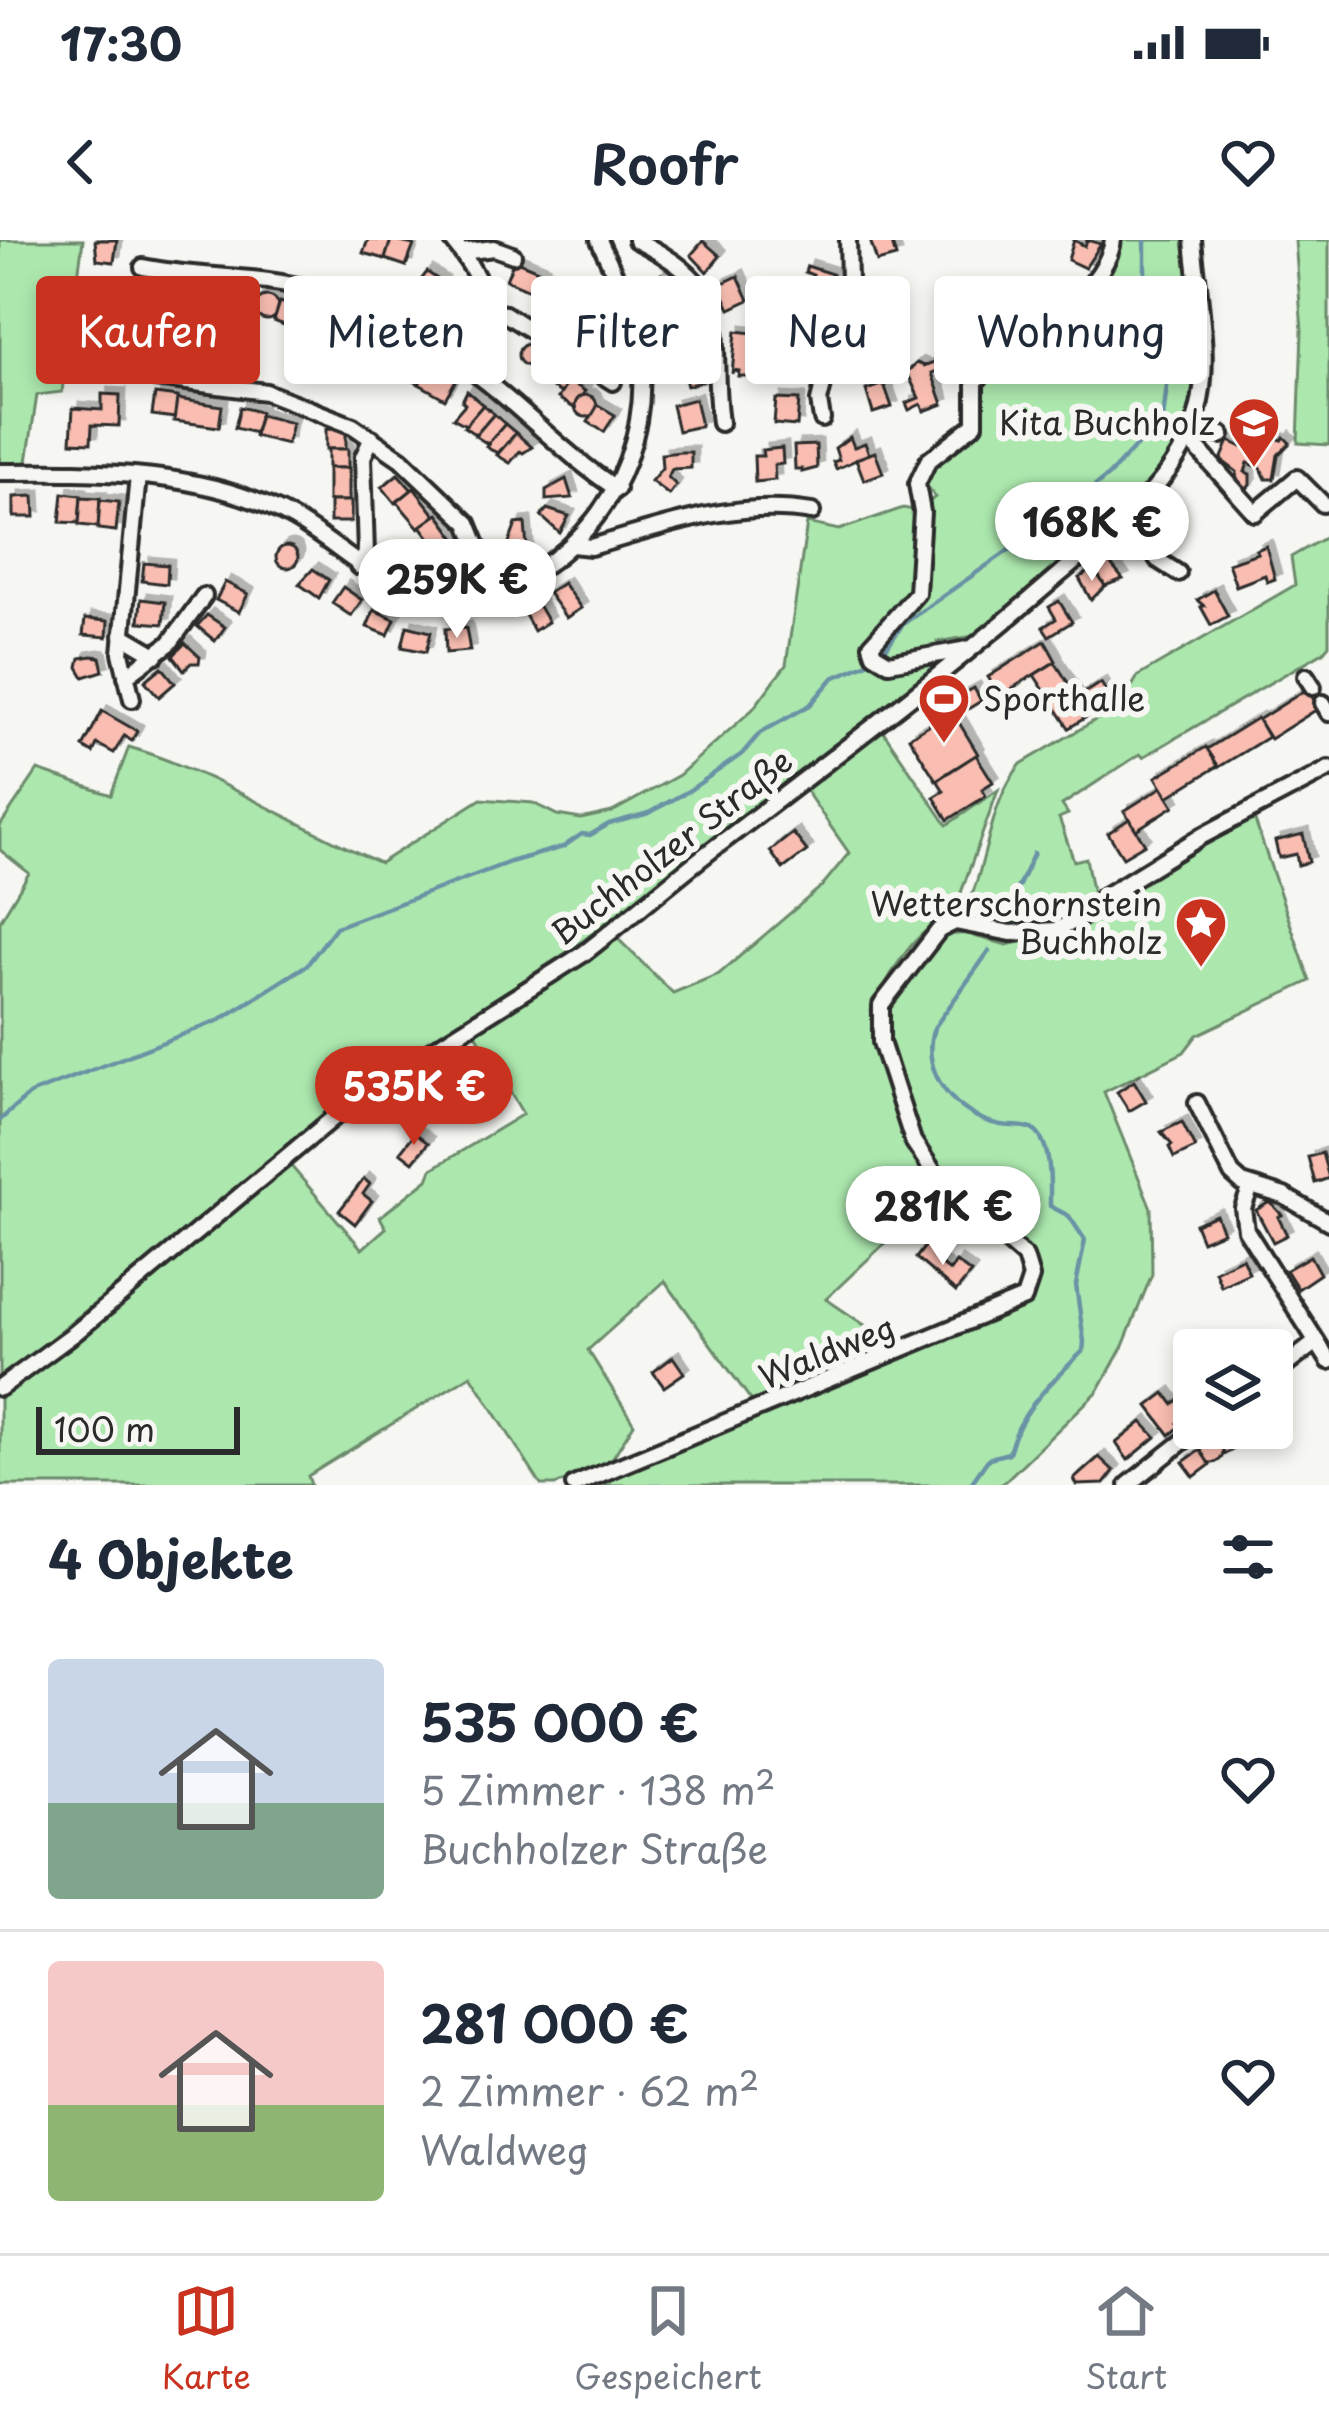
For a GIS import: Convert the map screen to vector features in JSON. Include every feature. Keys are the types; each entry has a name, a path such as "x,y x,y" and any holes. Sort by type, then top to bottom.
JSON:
{"street":[{"path":"0,472 138,476 245,496 294,519 358,566 410,594 448,600 473,599 496,591 533,575 596,521 617,489 636,430 640,398 637,336 599,240"},
{"path":"637,240 677,264 705,293 719,345 720,423"},
{"path":"822,419 818,401 850,281 848,240"},
{"path":"974,648 903,663 883,662 874,654 874,638 917,593 922,512 917,484 928,461 976,424 975,382 1096,279 1113,240"},
{"name":"Buchholzer Straße","path":"0,1388 75,1333 361,1095 583,954 974,648 1127,516 1175,464 1190,434 1204,384 1193,240"},
{"path":"457,246 494,248 513,255"},
{"path":"457,246 479,276"},
{"path":"143,268 284,283"},
{"path":"203,384 266,392 321,410 372,438 401,459 468,524 496,591"},
{"path":"490,384 569,455 617,489"},
{"path":"1190,434 1222,435"},
{"path":"1190,434 1255,513 1297,478 1323,504"},
{"path":"358,566 366,539 363,457 372,438"},
{"path":"132,699 121,653 138,476"},
{"path":"572,545 591,547 732,508 812,512"},
{"path":"1127,516 1164,567 1178,573"},
{"path":"126,676 156,655 204,596"},
{"path":"122,635 156,655"},
{"name":"Waldweg","path":"574,1485 1024,1298 1031,1276 1025,1257 943,1186 914,1141 880,1042 881,1005 939,930 955,922 1011,933 1056,930 1186,846 1327,771"},
{"path":"1197,1103 1232,1174 1250,1189 1284,1196 1329,1222"},
{"path":"1250,1189 1243,1208 1246,1230 1329,1361"},
{"path":"1293,1360 1316,1342"},
{"path":"1128,1485 1173,1449"}],"green space":[{"path":"0,240 83,240 78,276 36,276 36,384 63,384 62,392 37,395 27,462 0,463"},
{"path":"1121,240 1185,240 1188,276 1103,276"},
{"path":"1295,240 1329,240 1329,445 1298,443 1302,331"},
{"path":"982,384 1194,384 1182,436 1143,489 974,636 937,642 947,659 575,947 351,1091 0,1380 0,921 29,873 0,850 0,826 38,770 111,795 129,747 225,786 380,863 481,799 533,803 557,815 581,819 612,812 679,775 753,709 786,665 807,523 839,530 903,508 919,511 935,497 925,484 927,467 976,424 977,388"},
{"path":"1329,535 1329,645 1323,652 1143,757 1140,754 1062,805 1068,814 1059,818 1074,861 1086,858 1093,895 1057,925 1034,930 1009,929 963,915 1001,798 1021,764 1121,705 1138,676 1295,585 1291,557"},
{"path":"881,728 947,825 998,790 958,901 906,952 871,1011 890,1091 941,1190 826,1299 897,1347 753,1403 665,1281 588,1350 634,1424 608,1465 555,1485 541,1485 471,1375 308,1476 311,1485 0,1485 0,1398 83,1337 291,1166 362,1249 386,1228 380,1217 428,1179 432,1169 523,1114 475,1032 616,937 673,993 719,974 822,886 849,853 804,788"},
{"path":"1253,815 1310,981 1197,1035 1184,1052 1104,1092 1151,1208 1152,1274 1123,1346 1098,1391 1001,1485 587,1485 1021,1308 1037,1281 1035,1259 1013,1234 952,1186 913,1128 887,1051 890,1000 942,935 974,933 1007,945 1057,933 1110,896"}],"building":[{"path":"95,240 117,240 114,262 97,260"},
{"path":"368,240 391,240 385,259 363,253"},
{"path":"391,240 414,245 406,266 385,259"},
{"path":"870,240 891,240 896,257 877,262"},
{"path":"1074,240 1085,246 1087,240 1101,244 1085,268 1068,260"},
{"path":"703,241 720,256 707,272 691,255"},
{"path":"514,260 543,272 531,276 531,291 507,278"},
{"path":"807,266 832,274 813,276 805,272"},
{"path":"738,276 745,302 730,309 721,284"},
{"path":"267,296 279,308 275,316 267,320 260,316 260,300"},
{"path":"280,302 284,303 284,325 274,321"},
{"path":"736,331 745,332 745,376 733,370 732,374"},
{"path":"529,344 531,365 529,366 518,355"},
{"path":"934,362 934,384 943,404 924,411 921,404 909,410 906,403 919,398 910,369 917,363"},
{"path":"419,384 454,384 445,399"},
{"path":"547,384 567,384 561,393"},
{"path":"567,384 585,391 574,408 558,398"},
{"path":"884,384 892,407 873,413 866,390"},
{"path":"467,391 483,405 466,425 453,418 465,404"},
{"path":"102,394 120,395 119,426 92,425 91,443 71,442 73,408 102,410"},
{"path":"155,394 178,397 175,418 152,415"},
{"path":"586,395 597,406 586,417 575,406"},
{"path":"177,399 222,406 219,427 174,421"},
{"path":"695,399 701,426 678,431 672,405"},
{"path":"776,399 799,400 797,426 774,424"},
{"path":"483,405 494,414 476,435 464,427"},
{"path":"598,405 615,415 604,432 588,422"},
{"path":"240,407 260,412 255,433 235,428"},
{"path":"494,414 505,424 488,444 475,436"},
{"path":"260,415 292,423 287,444 254,436"},
{"path":"505,424 516,433 498,453 486,446"},
{"path":"326,429 346,430 346,449 326,449"},
{"path":"516,433 532,447 520,451 510,463 497,455"},
{"path":"1261,434 1284,437 1290,443 1278,455 1274,479 1266,479 1261,468 1248,463 1245,472 1250,474 1250,485 1245,491 1235,484 1237,472 1221,460 1229,441 1242,447 1249,442 1256,445"},
{"path":"850,437 854,447 865,443 869,454 836,469 835,448"},
{"path":"816,445 817,468 795,469 794,446"},
{"path":"782,448 783,464 774,465 775,480 755,482 754,456"},
{"path":"328,449 348,449 348,468 328,468"},
{"path":"691,452 691,468 672,469 668,477 676,485 669,495 651,481 662,468 661,454"},
{"path":"875,452 883,473 864,480 856,459"},
{"path":"328,468 349,468 349,501 328,501"},
{"path":"398,474 412,490 395,503 382,487"},
{"path":"566,479 572,498 546,500 546,490"},
{"path":"414,488 436,516 419,528 397,502"},
{"path":"63,493 81,495 79,523 60,522"},
{"path":"34,496 35,517 14,517 14,497"},
{"path":"81,497 100,498 98,527 79,525"},
{"path":"100,500 119,502 116,531 98,529"},
{"path":"330,501 351,501 351,522 330,522"},
{"path":"547,509 569,516 560,533 541,516"},
{"path":"438,514 460,544 441,553 421,526"},
{"path":"525,523 527,549 508,546 516,524"},
{"path":"457,545 469,567 451,578 438,555"},
{"path":"287,546 298,557 287,568 276,557"},
{"path":"1266,546 1275,579 1267,582 1265,575 1236,586 1228,563"},
{"path":"1107,560 1123,579 1105,586 1094,569"},
{"path":"144,563 168,565 167,584 142,581"},
{"path":"313,569 329,580 319,598 299,584"},
{"path":"1094,569 1105,586 1091,600 1079,578"},
{"path":"225,582 248,594 239,612 216,600"},
{"path":"563,583 581,608 566,618 548,593"},
{"path":"343,587 362,600 351,616 332,603"},
{"path":"1214,590 1228,616 1211,625 1197,600"},
{"path":"534,598 548,622 534,631 520,606"},
{"path":"141,599 165,602 163,624 139,622"},
{"path":"1059,601 1072,622 1049,636 1043,627 1056,619 1049,607"},
{"path":"374,610 395,619 388,635 367,627"},
{"path":"207,615 225,627 215,641 197,626"},
{"path":"85,619 108,621 107,637 83,635"},
{"path":"407,626 431,632 426,652 402,647"},
{"path":"466,628 470,651 446,653 445,629"},
{"path":"1045,641 1056,661 1000,696 988,677"},
{"path":"185,643 200,657 199,663 184,670 173,656"},
{"path":"100,657 103,671 84,677 78,667 80,658"},
{"path":"1055,662 1077,697 1101,683 1112,701 1069,728 1034,675"},
{"path":"162,667 175,683 159,697 145,681"},
{"path":"974,688 981,701 955,717 952,711 947,714 942,706"},
{"path":"1307,689 1319,708 1270,739 1258,720"},
{"path":"102,711 137,731 132,741 124,736 114,753 97,744 93,753 83,747"},
{"name":"Sporthalle","path":"952,711 978,754 936,780 909,737"},
{"path":"1257,718 1268,737 1219,767 1207,749"},
{"path":"1206,747 1218,766 1168,797 1156,777"},
{"path":"976,755 993,782 982,789 986,796 948,820 934,797 944,791 937,780"},
{"path":"1162,787 1174,806 1136,830 1124,811"},
{"path":"1129,819 1145,844 1123,857 1108,833"},
{"path":"793,833 807,851 783,869 770,851"},
{"path":"1303,834 1309,862 1298,865 1296,854 1279,858 1275,841"},
{"path":"479,1066 492,1087 459,1107 446,1087"},
{"path":"1134,1081 1146,1101 1129,1111 1117,1092"},
{"path":"1182,1122 1195,1148 1174,1158 1172,1145 1161,1132"},
{"path":"415,1133 428,1143 413,1162 400,1152"},
{"path":"1322,1153 1329,1178 1315,1183 1308,1157"},
{"path":"364,1179 370,1184 363,1194 372,1201 355,1224 339,1211"},
{"path":"1270,1202 1282,1215 1278,1217 1287,1235 1273,1242 1256,1210"},
{"path":"1216,1215 1223,1232 1202,1241 1195,1224"},
{"path":"928,1242 943,1254 937,1261 950,1271 956,1262 971,1273 956,1292 916,1258"},
{"path":"1310,1256 1320,1274 1298,1289 1286,1270"},
{"path":"1242,1258 1249,1273 1221,1286 1215,1271"},
{"path":"673,1357 684,1373 664,1387 653,1372"},
{"path":"1165,1393 1173,1404 1173,1433 1170,1435 1148,1406"},
{"path":"1142,1422 1156,1437 1128,1460 1116,1443"},
{"path":"1202,1449 1222,1449 1220,1460 1212,1463 1201,1452"},
{"path":"1200,1450 1210,1465 1194,1477 1183,1462"},
{"path":"1099,1457 1114,1471 1104,1484 1077,1485 1074,1479"}],"waterway":[{"path":"882,654 903,624 1058,516 1162,427 1168,377 1161,338 1145,304 1145,240"},
{"path":"0,1120 30,1094 220,1020 307,965 336,927 649,813 742,754 760,733 810,705 833,678 870,662"},
{"path":"1005,915 1034,853"},
{"path":"970,1485 989,1458 1009,1453 1029,1410 1083,1351 1084,1342 1076,1285 1085,1240 1069,1216 1050,1206 1042,1140 1030,1128 985,1120 956,1103 932,1061 934,1028 989,951"}],"place":[{"name":"Kita Buchholz","path":"1254,469"},
{"name":"Sporthalle","path":"944,745"},
{"name":"Wetterschornstein Buchholz","path":"1201,969"}]}
